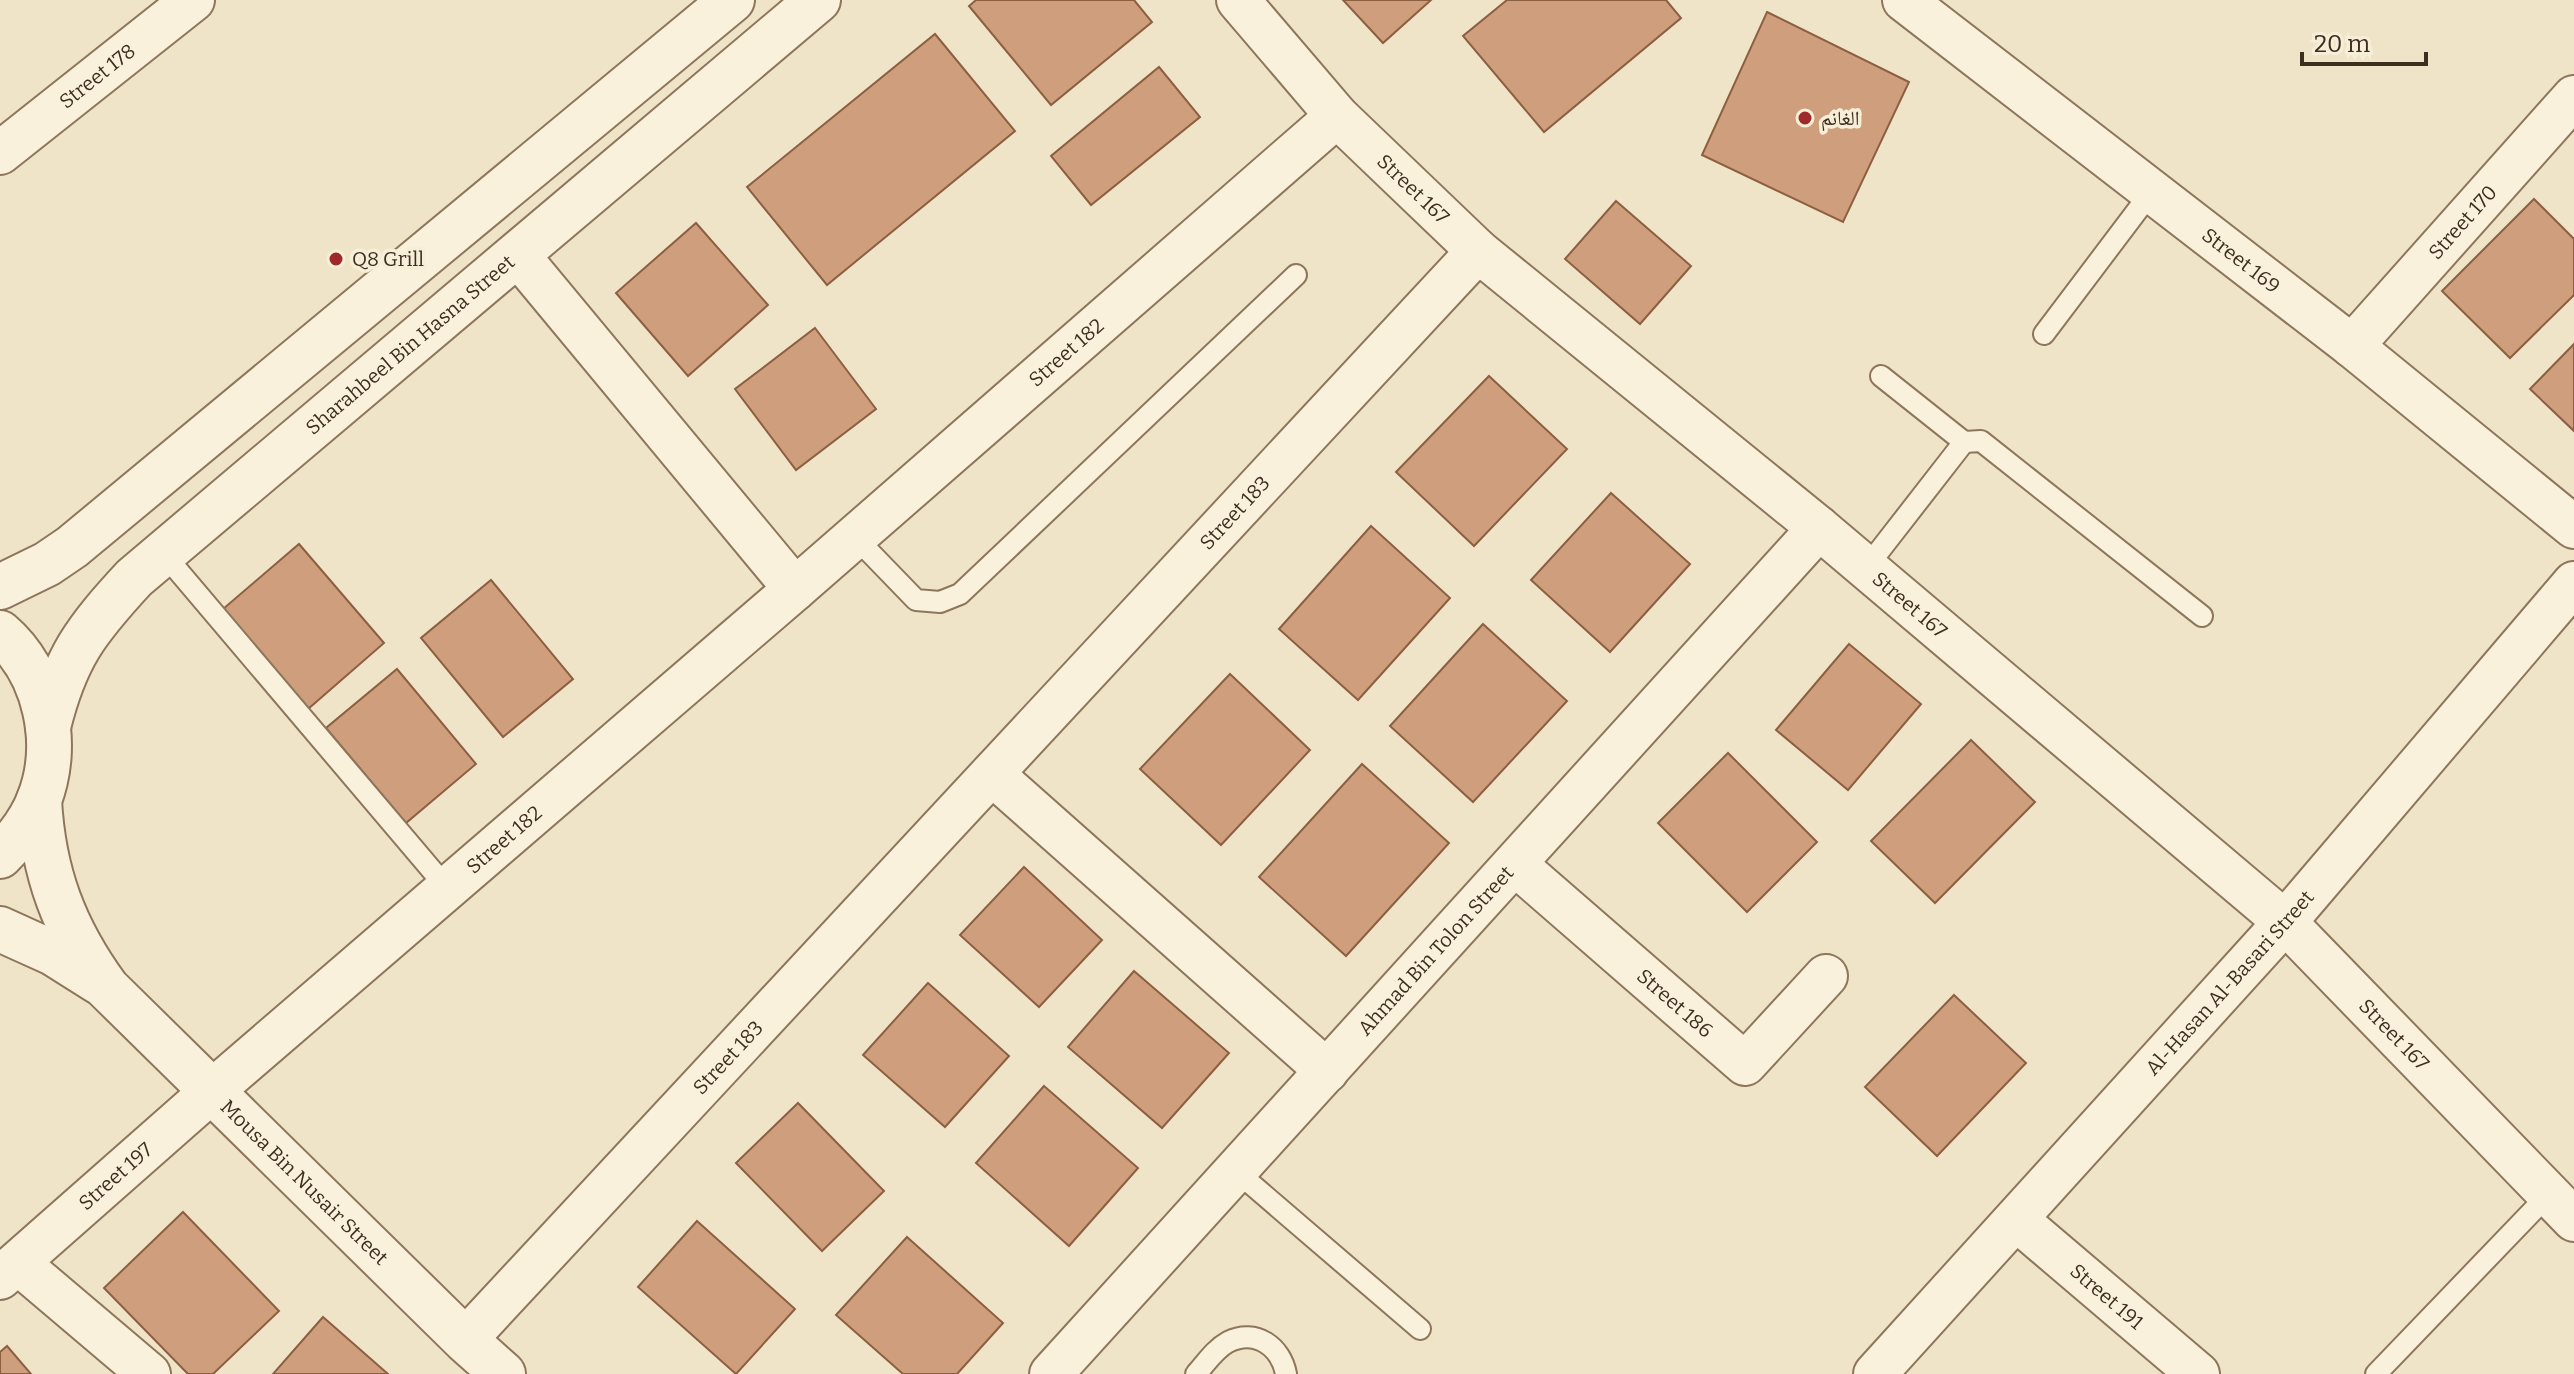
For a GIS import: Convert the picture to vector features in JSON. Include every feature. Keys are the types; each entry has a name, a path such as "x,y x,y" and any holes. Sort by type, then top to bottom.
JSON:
{"street":[{"name":"Street 178","path":"0,153 193,0"},
{"path":"0,587 47,564 72,547 732,0"},
{"name":"Sharahbeel Bin Hasna Street","path":"48,727 60,683 78,644 134,578 818,0"},
{"name":"Street 167","path":"1238,0 1337,116 1478,251 1819,528 2285,922 2562,1207"},
{"name":"Street 169","path":"1904,0 2352,346 2574,527"},
{"name":"Street 170","path":"2352,346 2574,97"},
{"name":"Street 182","path":"212,1091 855,537 1337,116"},
{"name":"Street 183","path":"465,1340 1478,251"},
{"path":"517,254 795,589"},
{"name":"Ahmad Bin Tolon Street","path":"1051,1374 1819,528"},
{"name":"Al-Hasan Al-Basari Street","path":"1875,1374 2285,922 2560,626 2574,583"},
{"path":"0,633 21,657 34,679 43,702 49,752 39,800 27,823 0,856"},
{"path":"992,774 1327,1071"},
{"name":"Mousa Bin Nusair Street","path":"39,800 45,858 62,914 90,965 107,988 503,1374"},
{"name":"Street 186","path":"1515,864 1745,1064 1826,976"},
{"name":"Mousa Bin Nusair Street","path":"0,929 53,953 107,988"},
{"name":"Street 197","path":"149,1374 9,1270 212,1091"},
{"name":"Street 191","path":"2017,1220 2198,1374"}],"lane":[{"path":"2044,334 2152,191"},
{"path":"855,537 916,600 940,602 960,594 1296,275"},
{"path":"1881,376 1964,442 1981,441 2202,616"},
{"path":"1866,568 1964,442"},
{"path":"163,553 447,888"},
{"path":"1236,1171 1420,1329"},
{"path":"2376,1374 2562,1207"},
{"path":"1196,1374 1227,1342 1250,1337 1272,1345 1280,1354 1286,1374"}],"building":[{"path":"976,0 1134,0 1152,22 1051,105 969,6"},
{"path":"1343,0 1431,0 1383,43"},
{"path":"1507,0 1666,0 1681,18 1544,132 1463,36"},
{"name":"الغانم","path":"1767,12 1909,82 1843,222 1702,155"},
{"path":"935,34 1015,131 827,285 747,187"},
{"path":"1159,67 1200,117 1091,205 1051,156"},
{"path":"2534,199 2574,239 2574,295 2510,358 2442,291"},
{"path":"1616,201 1691,266 1640,324 1565,259"},
{"path":"696,223 768,305 688,376 616,293"},
{"path":"815,328 876,409 796,470 735,389"},
{"path":"2574,344 2574,431 2530,389"},
{"path":"1489,376 1567,449 1474,546 1396,472"},
{"path":"1611,493 1690,564 1610,652 1531,580"},
{"path":"1371,526 1450,598 1358,700 1279,629"},
{"path":"299,544 384,643 308,709 223,609"},
{"path":"491,580 573,679 503,737 421,638"},
{"path":"1483,624 1567,701 1473,802 1390,726"},
{"path":"1849,644 1921,704 1848,790 1776,730"},
{"path":"397,669 476,764 406,823 326,728"},
{"path":"1230,674 1310,750 1221,845 1140,769"},
{"path":"1971,740 2035,802 1935,903 1871,841"},
{"path":"1728,753 1817,842 1747,912 1658,823"},
{"path":"1362,764 1449,843 1346,956 1259,877"},
{"path":"1024,867 1102,940 1039,1007 960,935"},
{"path":"1134,971 1229,1053 1162,1128 1068,1047"},
{"path":"928,983 1009,1056 945,1127 863,1055"},
{"path":"1954,995 2026,1063 1937,1156 1865,1087"},
{"path":"1044,1086 1138,1168 1069,1246 976,1163"},
{"path":"798,1103 884,1191 822,1251 736,1163"},
{"path":"183,1212 279,1311 213,1374 188,1374 104,1288"},
{"path":"697,1221 795,1309 736,1374 638,1287"},
{"path":"907,1237 1003,1323 957,1374 903,1374 836,1315"},
{"path":"323,1317 388,1374 273,1374"},
{"path":"7,1346 31,1374 0,1374 0,1352"}],"place":[{"name":"الغانم","path":"1805,118"},
{"name":"Q8 Grill","path":"336,259"}]}
